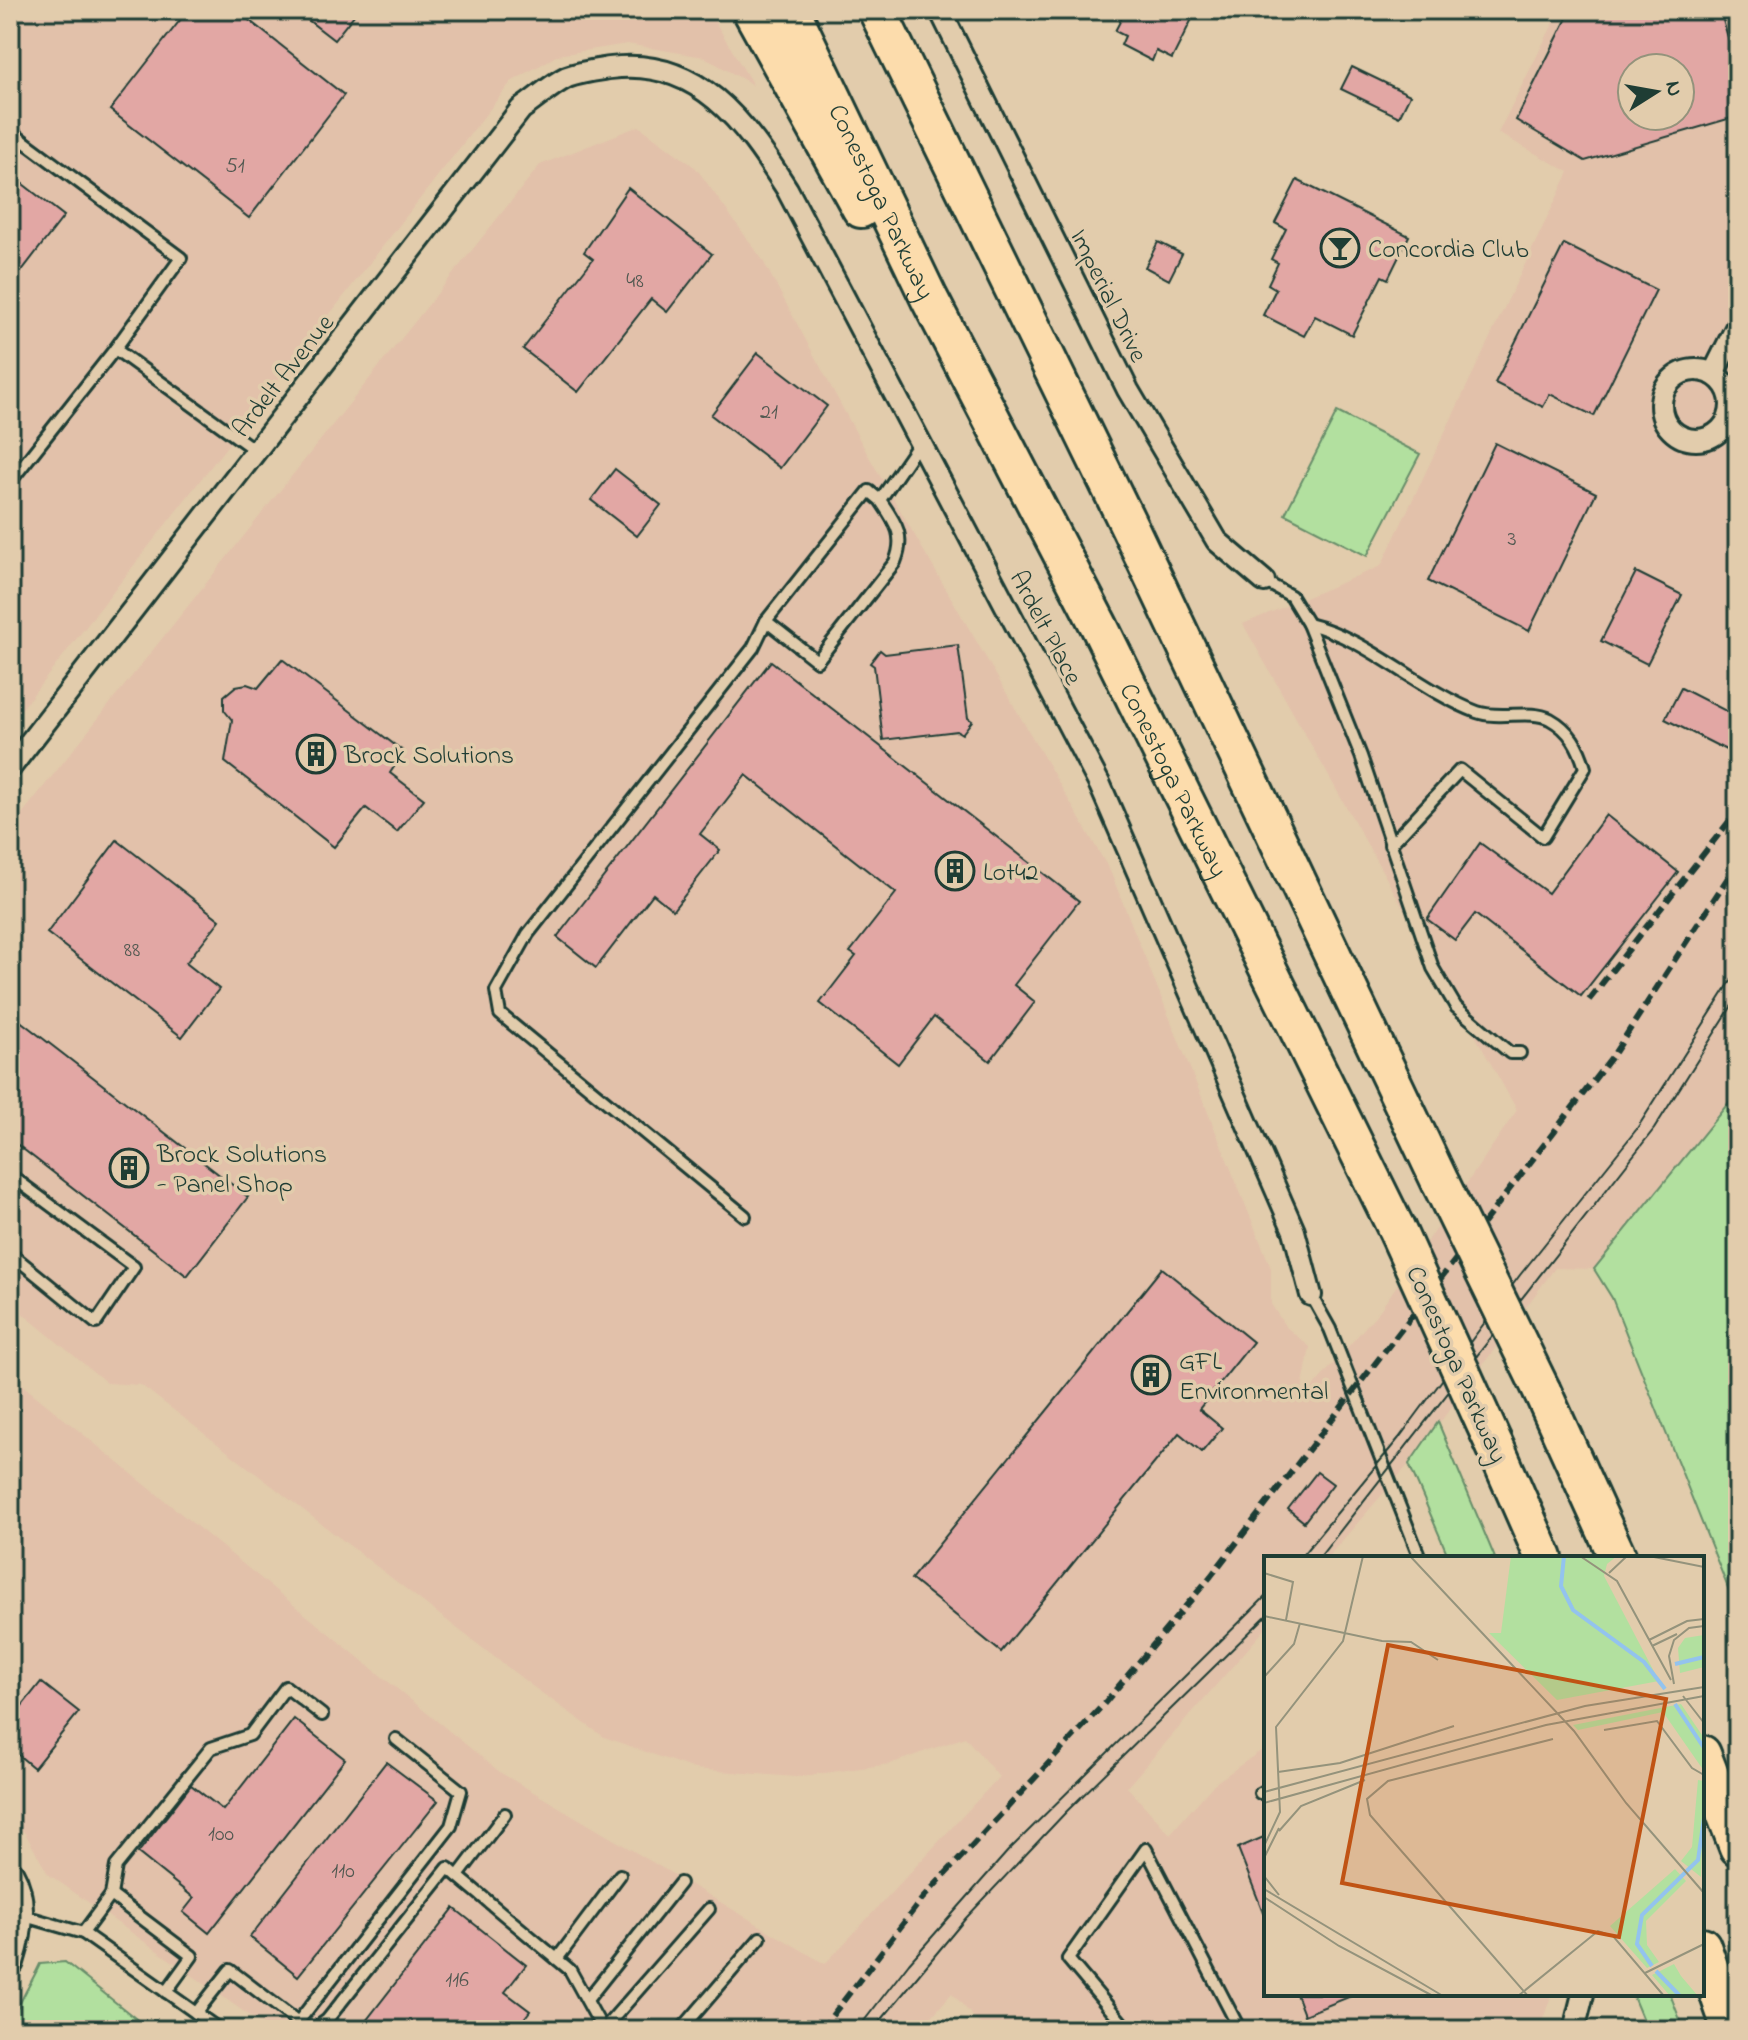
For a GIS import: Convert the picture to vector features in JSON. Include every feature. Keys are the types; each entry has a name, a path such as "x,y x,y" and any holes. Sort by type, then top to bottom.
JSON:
{"highway":[{"path":"751,10 892,264 929,298"},
{"name":"Conestoga Parkway","path":"791,10 929,298 1099,626 1396,1228 1543,1556"},
{"path":"877,10 1130,528 1542,1391 1617,1556"},
{"path":"1704,1759 1738,1847"},
{"path":"1704,1952 1727,2018"}],"street":[{"name":"Imperial Drive","path":"940,10 1128,390 1217,541 1264,581"},
{"name":"Ardelt Place","path":"631,65 659,68 703,89 753,136 787,189 1100,785 1294,1231 1311,1295"},
{"name":"Ardelt Avenue","path":"10,768 521,109 568,77 631,65"},
{"path":"1713,374 1738,324"},
{"path":"1689,370 1713,374 1728,390 1734,410 1711,437 1688,440 1677,435 1662,416 1663,392 1678,374 1689,370"},
{"path":"10,1874 19,1914 18,1939 10,1962"},
{"path":"1574,2030 1582,1996"}],"lane":[{"path":"10,131 181,258 115,349 10,482"},
{"path":"115,349 256,451"},
{"path":"880,500 920,442"},
{"path":"745,1216 500,1014 496,991 528,934 753,648 766,621 869,491 880,500 899,529 902,545 899,553 817,661 766,621"},
{"path":"1264,581 1291,596 1308,624 1361,756 1428,956 1456,1007 1510,1053 1520,1053"},
{"path":"1308,624 1334,630 1413,681 1480,713 1548,718 1569,733 1579,748 1585,768 1543,837 1460,770 1390,845"},
{"path":"10,1175 134,1267 96,1323 10,1253"},
{"path":"1311,1295 1330,1329 1419,1556"},
{"path":"83,1933 111,1895 116,1866 211,1748 250,1735 286,1687 322,1715"},
{"path":"196,2013 230,1970 298,2026 451,1826 461,1791 396,1739"},
{"path":"458,1876 505,1814"},
{"path":"1128,2030 1068,1959 1146,1849 1240,2030"},
{"path":"313,2030 327,2020 448,1868 570,1970 603,2030 709,1909"},
{"path":"557,1959 620,1875"},
{"path":"587,2000 680,1883"},
{"path":"111,1895 192,1956 166,1992"},
{"path":"19,1914 83,1933 220,2030"},
{"path":"681,2030 760,1938"}],"shaded area":[{"path":"10,10 708,10 753,85 704,57 627,44 558,55 511,82 10,724"},
{"path":"1560,10 1738,10 1738,1091 1594,1269 1555,1268 1409,1464 1329,1556 1264,1556 1264,1630 1127,1787 1170,1834 1214,1784 1264,1748 1264,1996 1551,1996 1539,2030 985,2030 952,1993 920,2030 270,2030 48,1874 25,1833 10,1821 10,1375 501,1773 825,1964 999,1777 965,1737 890,1764 796,1777 694,1769 604,1737 532,1686 141,1385 107,1383 10,1303 10,829 540,165 639,126 696,168 762,259 868,455 1110,871 1271,1268 1271,1304 1285,1326 1310,1347 1300,1402 1380,1310 1517,1110 1243,624 1381,566 1569,172 1498,133"}],"green space":[{"path":"1337,412 1420,454 1367,556 1285,514"},
{"path":"1738,1091 1738,1613 1612,1298 1594,1269"},
{"path":"1438,1422 1494,1556 1448,1556 1409,1464"},
{"path":"65,1962 150,2030 10,2030 40,1964"},
{"path":"1633,1996 1671,1996 1684,2030 1647,2030"}],"building":[{"path":"188,10 236,10 344,95 249,218 110,110"},
{"path":"295,10 358,10 334,40"},
{"path":"1126,10 1185,10 1194,15 1172,59 1156,51 1152,61 1121,45 1125,36 1115,31"},
{"path":"1571,10 1720,10 1738,72 1738,116 1696,128 1696,52 1616,52 1616,132 1684,132 1585,161 1516,120"},
{"path":"1352,67 1410,95 1399,117 1341,89"},
{"path":"10,174 64,216 10,286"},
{"name":"Concordia Club","path":"1297,180 1409,236 1388,279 1382,276 1352,335 1315,316 1304,336 1263,315 1276,289 1268,284 1278,263 1271,259 1286,229 1275,223"},
{"path":"628,188 712,254 667,312 651,299 578,392 523,349 593,259 584,252"},
{"path":"1158,242 1182,254 1169,280 1145,267"},
{"path":"1564,244 1656,290 1594,416 1550,394 1543,407 1495,383"},
{"path":"758,353 827,406 780,468 711,415"},
{"path":"1495,443 1596,493 1529,631 1428,581"},
{"path":"615,469 661,505 637,536 591,500"},
{"path":"1636,572 1682,595 1647,664 1601,641"},
{"path":"958,645 968,718 972,721 962,734 957,731 883,740 874,666 870,663 880,650 885,654"},
{"name":"Brock Solutions","path":"282,659 404,752 390,773 424,799 397,832 366,808 334,847 225,762 232,720 224,710 224,696 236,686 247,684 258,688"},
{"name":"Lot42","path":"771,661 1079,901 1014,985 1035,1002 990,1061 934,1017 898,1064 820,1003 856,956 850,952 896,893 746,775 700,834 720,850 673,910 653,894 596,968 557,937"},
{"path":"1681,688 1738,717 1738,756 1665,719"},
{"path":"1606,815 1678,872 1581,996 1475,914 1455,940 1427,919 1480,843 1548,893"},
{"path":"117,840 220,920 186,963 219,989 182,1037 47,933"},
{"name":"Brock Solutions - Panel Shop","path":"10,1013 248,1197 187,1276 10,1139"},
{"name":"GFL Environmental","path":"1162,1268 1253,1342 1199,1409 1222,1428 1202,1452 1179,1433 1001,1652 911,1579"},
{"path":"1317,1472 1333,1484 1304,1522 1288,1509"},
{"path":"41,1682 79,1712 34,1768 10,1748 10,1721"},
{"path":"294,1719 345,1759 209,1933 183,1912 194,1898 138,1853 191,1785 223,1810"},
{"path":"386,1762 438,1801 298,1976 250,1937"},
{"path":"1264,1837 1264,1914 1238,1848"},
{"path":"454,1908 526,1965 505,1992 530,2011 515,2030 359,2030"},
{"path":"1297,1996 1352,1996 1304,2015"}],"tram line":[{"path":"1302,1556 1399,1438 1520,1275 1636,1130 1738,970"},
{"path":"1321,1556 1654,1129 1738,996"},
{"path":"857,2030 909,1963 1008,1851 1264,1598"},
{"path":"873,2030 966,1918 1067,1811 1264,1618"}],"railway":[{"path":"1589,1000 1738,810"},
{"path":"821,2030 922,1899 1102,1706 1211,1576 1614,1054 1738,862"}],"place":[{"name":"Concordia Club","path":"1340,248"},
{"name":"Brock Solutions","path":"316,754"},
{"name":"Lot42","path":"955,871"},
{"name":"Brock Solutions - Panel Shop","path":"129,1168"},
{"name":"GFL Environmental","path":"1151,1375"}]}
